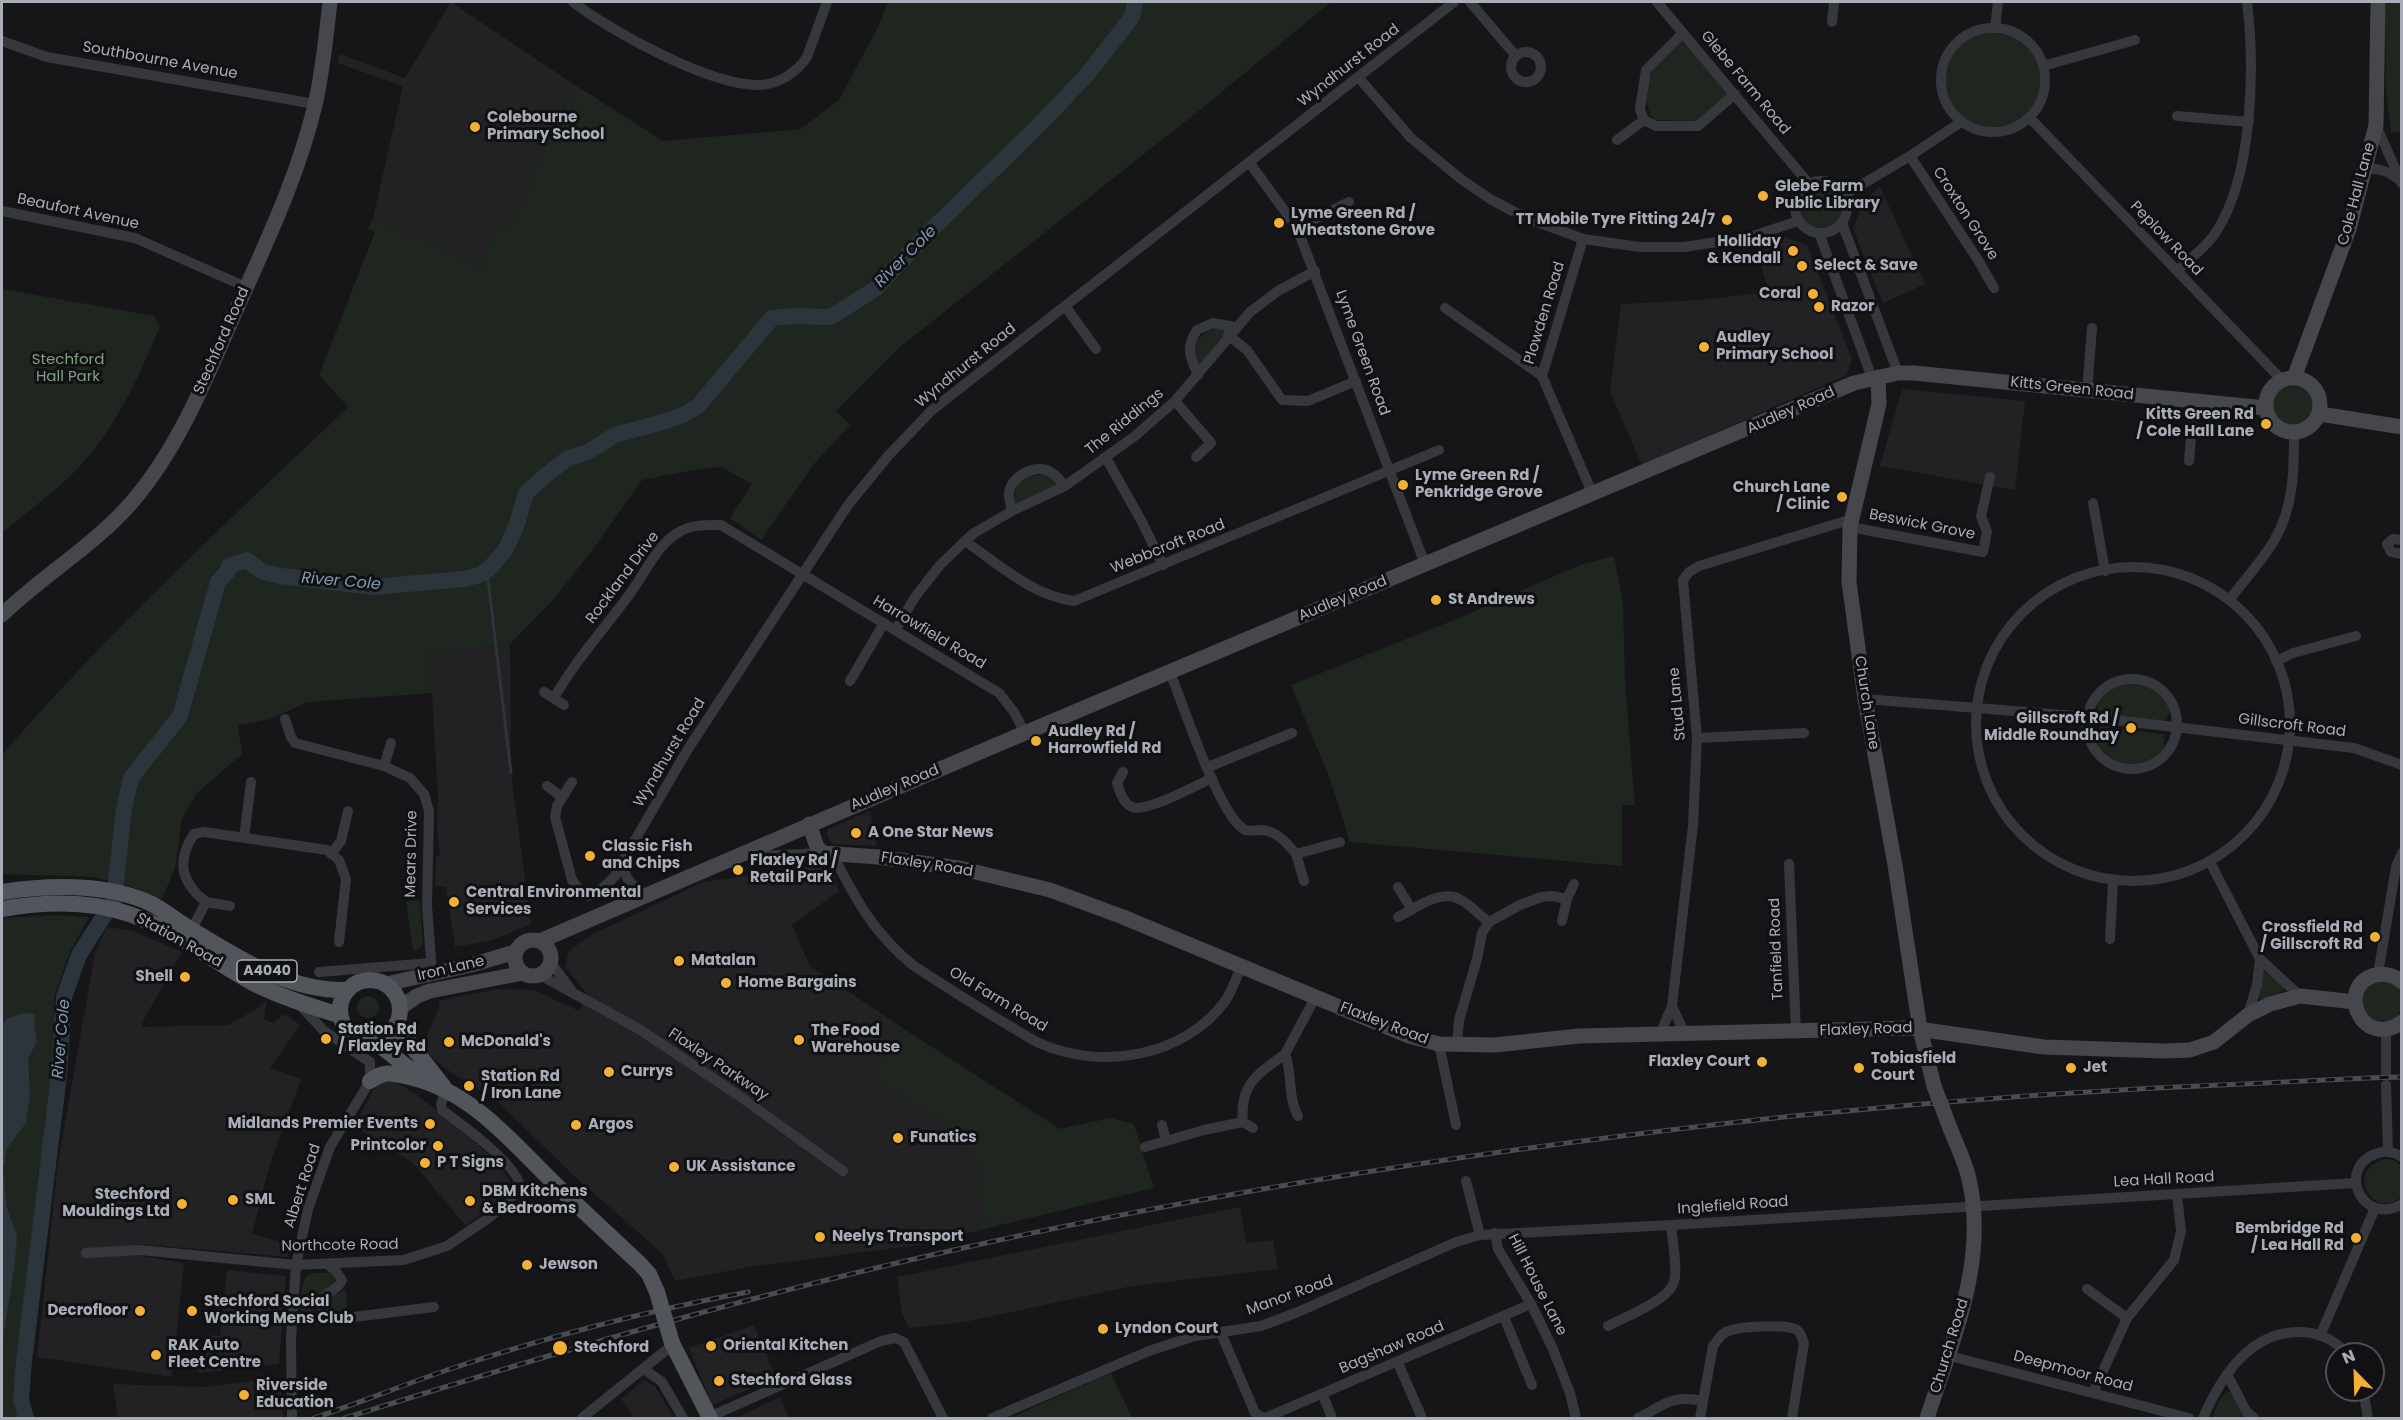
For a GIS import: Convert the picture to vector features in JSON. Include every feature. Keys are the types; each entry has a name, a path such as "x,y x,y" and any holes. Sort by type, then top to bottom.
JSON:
{"main road":[{"path":"2,886 23,889"},
{"name":"A4040","path":"2,892 23,889"},
{"name":"Station Road","path":"23,889 97,898 129,905 148,903 192,929"},
{"name":"Station Road","path":"2,909 97,898"},
{"name":"Station Road","path":"129,905 178,938 255,983 300,1006"},
{"name":"A4040","path":"192,929 281,979 309,988 346,990"},
{"path":"365,980 376,980 386,984 396,994 400,1008 396,1026 382,1038 373,1040 362,1040 351,1034 343,1026 339,1014 346,990 355,983 365,980"},
{"name":"A4040","path":"300,1006 339,1014"},
{"path":"396,1026 446,1089"},
{"path":"373,1040 424,1080"},
{"path":"370,1081 379,1074 390,1072 424,1080 446,1089 484,1115 640,1264 649,1274 657,1292 673,1345 710,1418"}],"street":[{"name":"Stechford Road","path":"2,615 112,524 163,462 192,408 290,184 315,104 330,2"},
{"path":"573,2 630,39 666,56 702,71 744,83 761,85 781,80 802,64 807,57 827,2"},
{"name":"Wyndhurst Road","path":"562,797 557,806 555,818 567,864 572,880 581,892 588,896 597,893 623,866 624,859 688,749 848,505 888,456 925,418 959,388 1454,2"},
{"path":"1470,2 1516,56"},
{"name":"Glebe Farm Road","path":"1657,2 1809,184"},
{"path":"1832,22 1833,2"},
{"path":"1995,28 1998,2"},
{"path":"2177,271 2215,234 2231,204 2248,122 2251,32 2247,2"},
{"name":"Cole Hall Lane","path":"2288,379 2349,229 2366,169 2376,125 2378,2"},
{"path":"1995,28 2007,30 2025,40 2038,54 2045,80 2038,106 2029,117 2018,126 2004,131 1989,132 1974,129 1961,122 1950,110 1943,97 1941,83 1942,68 1947,55 1956,43 1975,32 1995,28"},
{"path":"1683,33 1646,70 1640,109 1644,120 1656,126 1698,126 1735,94"},
{"path":"2043,66 2135,40"},
{"name":"Southbourne Avenue","path":"2,41 47,57 315,104"},
{"path":"1359,78 1411,138 1461,179 1490,199 1524,217 1583,239 1640,247 1684,247 1750,237 1798,221"},
{"path":"2177,116 2248,122"},
{"name":"Peplow Road","path":"2029,117 2177,271 2288,379"},
{"path":"1617,140 1644,120"},
{"path":"1844,195 1910,156 1961,122"},
{"path":"2376,125 2401,182"},
{"name":"Croxton Grove","path":"1910,156 1994,288"},
{"name":"Lyme Green Road","path":"1250,162 1297,228 1316,271 1425,564"},
{"path":"2366,169 2379,168 2389,172 2401,182"},
{"path":"1822,181 1834,184 1844,195 1847,212 1842,223 1832,231 1819,233 1808,230 1798,221 1795,202 1799,193 1809,184 1822,181"},
{"path":"1297,228 1349,202"},
{"name":"Beaufort Avenue","path":"2,211 135,238 246,287"},
{"path":"1842,223 1898,373"},
{"path":"1819,233 1875,377"},
{"name":"Plowden Road","path":"1583,239 1542,376 1593,495"},
{"name":"The Riddings","path":"896,629 915,597 940,565 974,533 1065,486 1106,458 1175,401 1250,312 1278,291 1316,271"},
{"path":"1065,306 1096,349"},
{"path":"1448,310 1542,376"},
{"path":"1198,375 1190,356 1189,345 1197,330 1213,323 1232,331 1282,400 1308,401 1356,381"},
{"path":"2087,392 2092,328"},
{"name":"Kitts Green Road","path":"1875,377 1898,373 2266,408"},
{"name":"Audley Road","path":"809,824 1854,383 1875,377"},
{"name":"Church Lane","path":"1875,377 1879,404 1851,523 1849,582 1865,699 1920,1029"},
{"path":"2288,379 2305,380 2314,387 2320,397 2320,414 2311,427 2294,433 2275,426 2266,408 2270,392 2288,379"},
{"path":"1175,401 1211,443 1196,457"},
{"path":"2189,461 2194,402"},
{"path":"2320,414 2402,427"},
{"path":"2230,599 2276,538 2283,520 2294,478 2294,433"},
{"name":"Webbcroft Road","path":"965,541 1042,592 1060,599 1074,601 1438,450"},
{"path":"1106,458 1163,565"},
{"path":"1012,512 1009,495 1012,485 1025,473 1047,470 1056,475 1065,486"},
{"name":"Beswick Grove","path":"1851,523 1983,552 1987,532 1981,516 1990,477"},
{"path":"2093,503 2105,571"},
{"name":"Stud Lane","path":"1660,1034 1672,1006 1694,825 1697,738 1683,580 1689,572 1699,566 1851,523"},
{"name":"Rockland Drive","path":"564,705 549,695 620,607 658,553 681,531 692,527 721,525 803,574"},
{"path":"2402,540 2392,539 2387,544 2391,552 2402,554"},
{"path":"2135,568 2187,575 2230,599 2264,637 2285,685 2291,714 2289,740 2280,775 2264,812 2240,838 2210,862 2187,872 2147,882 2113,882 2069,869 2050,860 2020,835 2007,819 1995,799 1980,762 1976,741 1976,709 1990,656 2021,613 2056,587 2080,576 2135,568"},
{"name":"Harrowfield Road","path":"803,574 999,693 1014,712 1025,733"},
{"path":"850,681 884,623"},
{"path":"2276,661 2293,653 2356,636"},
{"path":"1170,672 1212,778 1231,816 1242,829 1263,830 1287,842 1296,854 1304,881"},
{"path":"2124,680 2140,680 2162,689 2170,698 2175,711 2176,728 2172,745 2165,757 2145,768 2122,769 2106,762 2095,748 2090,740 2089,717 2093,703 2100,693 2112,684 2124,680"},
{"name":"Gillscroft Road","path":"1865,699 2089,717 2289,740 2354,748 2402,765"},
{"name":"Mears Drive","path":"285,719 291,737 296,743 384,766 417,784 428,803 427,906 431,969"},
{"path":"1208,767 1292,733"},
{"path":"1697,738 1804,733"},
{"path":"384,766 391,744"},
{"path":"1123,772 1117,783 1125,801 1133,808 1146,808 1212,778"},
{"path":"244,838 251,782"},
{"path":"547,786 562,797 572,782"},
{"path":"332,854 341,840 348,811"},
{"path":"540,942 809,824 817,847 828,854"},
{"path":"230,906 206,902 187,880 182,868 188,844 194,834 204,832 327,850 339,860 346,879 339,942"},
{"path":"1296,854 1340,842"},
{"path":"750,849 761,856 828,854"},
{"path":"2378,974 2396,867 2402,853"},
{"name":"Flaxley Road","path":"828,854 878,857 960,868 1050,890 1123,917 1409,1036 1439,1044 1495,1045 1579,1036 1920,1029 2044,1047 2190,1050 2214,1042 2248,1015 2270,1004 2300,996 2355,1002"},
{"name":"Old Farm Road","path":"828,854 857,903 896,952 914,966 1029,1037 1064,1052 1097,1058 1122,1056 1151,1052 1188,1035 1207,1021 1227,999 1241,967"},
{"path":"2210,862 2260,959 2300,996"},
{"name":"Tanfield Road","path":"1789,864 1796,1032"},
{"path":"623,866 627,878 642,896"},
{"path":"2110,939 2113,882"},
{"path":"1562,921 1567,899 1574,884"},
{"path":"1398,887 1412,910"},
{"path":"1398,917 1436,898 1454,896 1489,922"},
{"path":"1457,1045 1459,1020 1470,977 1477,959 1482,933 1489,922 1520,904 1541,897 1552,896 1567,899"},
{"path":"192,929 206,902"},
{"path":"547,964 547,947 540,942 532,940 525,942 515,952 516,965 529,976 547,964 571,928"},
{"name":"Iron Lane","path":"386,984 431,969 515,952"},
{"path":"2248,1015 2257,984 2260,959"},
{"name":"Flaxley Parkway","path":"547,964 572,991 639,1029 738,1095 843,1171"},
{"path":"319,972 332,974 431,969"},
{"name":"Iron Lane","path":"400,1008 417,996 430,991 523,973"},
{"path":"2402,982 2388,975 2378,974 2361,984 2356,992 2355,1002 2357,1014 2364,1023 2374,1029 2386,1029 2402,1022"},
{"path":"1243,1122 1243,1097 1248,1084 1285,1053 1316,998"},
{"name":"Station Road","path":"300,1006 324,1031 370,1062 370,1081"},
{"path":"1672,1006 1685,1034"},
{"name":"Church Road","path":"1920,1029 1934,1086 1969,1177 1974,1206 1971,1270 1960,1324 1927,1419"},
{"path":"2386,1029 2388,1152"},
{"path":"1439,1044 1456,1125"},
{"path":"1285,1053 1289,1063 1290,1095 1298,1116"},
{"name":"Albert Road","path":"292,1419 291,1340 296,1264 308,1209 330,1147 370,1081"},
{"name":"Northcote Road","path":"86,1253 141,1250 296,1264 327,1264 404,1260 447,1246 481,1224 519,1190 521,1185 519,1177 498,1156 442,1110 441,1104 446,1089"},
{"path":"1144,1148 1243,1122 1253,1128"},
{"path":"1162,1125 1166,1141"},
{"path":"2401,1206 2392,1209 2375,1208 2365,1203 2358,1194 2355,1183 2356,1173 2368,1156 2378,1152 2388,1152 2402,1157"},
{"path":"1466,1181 1480,1235"},
{"name":"Lea Hall Road","path":"1974,1206 2355,1183"},
{"path":"2093,1393 2127,1318 2174,1260 2181,1231 2177,1194"},
{"name":"Inglefield Road","path":"1495,1233 1671,1225 1974,1206"},
{"path":"2320,1336 2375,1208"},
{"path":"1608,1326 1664,1296 1672,1288 1675,1280 1671,1225"},
{"name":"Manor Road","path":"992,1419 1149,1351 1195,1336 1261,1326 1456,1242 1495,1233"},
{"name":"Hill House Lane","path":"1495,1233 1498,1249 1531,1304 1552,1347 1570,1392 1575,1419"},
{"path":"327,1264 342,1280 339,1286 325,1295 321,1301 324,1314 330,1318 338,1319 434,1307"},
{"path":"2087,1289 2127,1318"},
{"name":"Bagshaw Road","path":"1264,1419 1531,1304"},
{"path":"1504,1317 1532,1385"},
{"path":"1700,1419 1713,1346 1719,1338 1726,1332 1737,1329 1786,1326 1797,1330 1802,1335 1804,1343 1792,1419"},
{"path":"2203,1419 2212,1398 2227,1374 2246,1353 2266,1339 2286,1332 2310,1333 2333,1342"},
{"path":"1221,1333 1255,1413 1264,1419"},
{"path":"710,1418 881,1341 895,1338 904,1342 943,1419"},
{"path":"582,1419 673,1345"},
{"name":"Deepmoor Road","path":"1950,1356 2189,1419"},
{"path":"1398,1363 1422,1419"},
{"path":"645,1370 662,1382 683,1419"},
{"path":"2227,1374 2246,1411 2254,1419"},
{"path":"1323,1395 1332,1419"},
{"path":"1638,1419 1676,1399 1685,1397 1703,1401"},
{"path":"2365,1402 2368,1419"}],"shaded area":[{"name":"Colebourne Primary School","path":"451,2 575,85 509,229 494,226 483,269 373,218 403,86 337,63 340,54 405,78"},
{"path":"1880,187 1925,284 1883,303 1853,229 1864,200"},
{"name":"Audley Primary School","path":"1780,235 1807,245 1852,359 1847,375 1642,465 1610,391 1621,304 1700,300 1769,292 1754,244"},
{"path":"1902,389 2025,401 2015,490 1880,466"},
{"path":"510,644 511,773 531,924 493,940 455,947 446,887 435,886 436,856 440,855 437,832 438,797 432,693 427,655"},
{"path":"870,811 877,846 833,844 829,840 828,829"},
{"path":"805,867 826,867 833,872 839,891 792,925 810,966 904,1029 872,1077 952,1128 966,1141 985,1177 977,1182 985,1221 979,1222 980,1230 917,1245 749,1267 675,1281 662,1253 573,1175 496,1100 443,1067 426,1052 423,1045 439,1008 439,1001 459,996 499,989 534,990 579,1011 588,995 565,967 568,952 591,935 703,882"},
{"path":"107,927 133,931 182,952 143,1021 142,1027 228,1025 257,1009 267,1000 264,1019 273,1023 285,1014 300,1025 270,1068 301,1079 269,1167 252,1234 291,1245 287,1257 139,1244 136,1255 184,1263 172,1377 37,1357 58,1163 95,953"},
{"path":"23,1013 35,1014 37,1041 28,1059 30,1096 26,1123 7,1148 3,1170 7,1208 17,1236 3,1338 2,1418 2,1024 7,1019"},
{"path":"387,1077 414,1093 462,1130 493,1159 514,1186 466,1226 413,1163 354,1126 380,1078"},
{"path":"1240,1207 1246,1243 1273,1240 1278,1269 1132,1286 947,1324 909,1328 902,1314 897,1277"},
{"path":"227,1270 286,1276 279,1364 198,1373 204,1335 220,1336"},
{"path":"754,1325 776,1378 712,1405 689,1348"},
{"path":"275,1378 281,1382 283,1418 118,1418 113,1384 205,1387"},
{"path":"644,1380 655,1386 674,1418 635,1418 621,1399"},
{"path":"780,1397 789,1418 736,1418"}],"green space":[{"path":"888,2 1331,2 1206,105 900,347 836,411 850,425 814,464 761,540 730,518 752,484 721,467 642,480 591,552 553,600 510,644 427,655 432,693 307,702 271,719 238,725 242,754 197,793 182,819 175,868 162,899 135,888 93,877 2,874 2,755 127,620 348,407 319,375 375,232 368,229 373,218 483,268 494,226 509,229 575,85 663,141 801,129 839,100 879,25"},
{"path":"2385,2 2401,2 2401,132 2391,133 2386,90"},
{"path":"1993,33 2011,37 2026,47 2036,62 2040,80 2036,98 2026,113 2011,123 1993,127 1975,123 1960,113 1950,98 1946,80 1950,62 1960,47 1975,37"},
{"path":"1685,38 1732,93 1698,121 1655,120 1647,104 1650,77 1658,63"},
{"path":"1821,186 1829,187 1836,192 1841,199 1841,215 1836,222 1829,227 1821,228 1813,227 1806,222 1801,215 1800,207 1801,199 1806,192 1813,187"},
{"name":"Stechford Hall Park","path":"2,289 154,316 160,326 132,389 96,447 65,481 2,533"},
{"path":"1215,328 1227,330 1198,367 1195,354 1196,343 1208,331"},
{"path":"2293,386 2301,387 2307,392 2312,398 2312,414 2307,420 2301,425 2293,426 2285,425 2279,420 2274,414 2273,406 2274,398 2279,392 2285,387"},
{"path":"1044,474 1051,477 1059,486 1016,506 1015,491 1020,481 1029,476"},
{"path":"1614,556 1623,603 1625,682 1635,805 1622,805 1622,866 1350,842 1330,779 1291,685 1459,618 1580,565"},
{"path":"2139,682 2159,692 2169,703 2169,715 2163,721 2101,715 2097,710 2101,697 2106,692 2118,686"},
{"path":"2101,726 2164,734 2164,748 2155,757 2145,762 2127,764 2118,761 2102,749 2094,739 2095,733"},
{"path":"420,900 423,944 419,949 413,950 406,901"},
{"path":"54,915 89,917 69,954 54,997 55,1058 38,1175 33,1254 18,1370 17,1418 2,1418 2,918"},
{"path":"2264,972 2273,976 2284,988 2283,991 2259,1000 2261,977"},
{"path":"2382,981 2397,987 2403,1002 2397,1017 2382,1023 2367,1017 2361,1002 2367,987"},
{"path":"368,996 376,999 379,1007 376,1015 368,1018 360,1015 357,1007 360,999"},
{"path":"904,1029 1060,1129 1110,1118 1134,1124 1154,1188 980,1230 979,1222 985,1220 977,1182 985,1177 966,1141 952,1128 871,1077"},
{"path":"2385,1159 2395,1160 2401,1165 2401,1197 2391,1203 2382,1203 2374,1199 2365,1183 2366,1174 2372,1165"},
{"path":"314,1273 330,1273 335,1277 333,1284 322,1292 315,1302 314,1313 322,1324 299,1325 302,1286 306,1276"},
{"path":"346,1289 347,1312 330,1315 325,1302 329,1297"},
{"path":"1111,1373 1132,1418 1010,1418 1101,1377"},
{"path":"2227,1392 2232,1392 2247,1418 2213,1418 2216,1407"}],"waterway":[{"name":"River Cole","path":"26,1418 21,1400 24,1361 59,1075 64,997 79,955 114,900 124,809 131,778 180,716 218,582 228,571 229,566 247,560 263,572 281,576 373,587 464,579 480,575 489,569 506,549 517,524 526,493 568,458 588,452 615,435 666,421 698,406 772,318 831,317 875,289 1086,76 1132,17 1135,2"},
{"path":"487,571 511,773"}],"railway":[{"path":"345,1418 575,1348 807,1285 1066,1226 1272,1187 1584,1141 1852,1110 2088,1092 2402,1077"},
{"path":"314,1418 447,1370 521,1347 634,1316 748,1292"}],"place":[{"name":"Colebourne Primary School","path":"475,127"},
{"name":"Glebe Farm Public Library","path":"1763,196"},
{"name":"TT Mobile Tyre Fitting 24/7","path":"1727,220"},
{"name":"Lyme Green Rd / Wheatstone Grove","path":"1279,223"},
{"name":"Holliday & Kendall","path":"1793,251"},
{"name":"Select & Save","path":"1802,266"},
{"name":"Coral","path":"1813,294"},
{"name":"Razor","path":"1819,307"},
{"name":"Audley Primary School","path":"1704,347"},
{"name":"Kitts Green Rd / Cole Hall Lane","path":"2266,424"},
{"name":"Lyme Green Rd / Penkridge Grove","path":"1403,485"},
{"name":"Church Lane / Clinic","path":"1842,497"},
{"name":"St Andrews","path":"1436,600"},
{"name":"Gillscroft Rd / Middle Roundhay","path":"2131,728"},
{"name":"Audley Rd / Harrowfield Rd","path":"1036,741"},
{"name":"A One Star News","path":"856,833"},
{"name":"Classic Fish and Chips","path":"590,856"},
{"name":"Flaxley Rd / Retail Park","path":"738,870"},
{"name":"Central Environmental Services","path":"454,902"},
{"name":"Crossfield Rd / Gillscroft Rd","path":"2375,937"},
{"name":"Matalan","path":"679,961"},
{"name":"Shell","path":"185,977"},
{"name":"Home Bargains","path":"726,983"},
{"name":"Station Rd / Flaxley Rd","path":"326,1039"},
{"name":"The Food Warehouse","path":"799,1040"},
{"name":"McDonald's","path":"449,1042"},
{"name":"Flaxley Court","path":"1762,1062"},
{"name":"Tobiasfield Court","path":"1859,1068"},
{"name":"Jet","path":"2071,1068"},
{"name":"Currys","path":"609,1072"},
{"name":"Station Rd / Iron Lane","path":"469,1086"},
{"name":"Midlands Premier Events","path":"430,1124"},
{"name":"Argos","path":"576,1125"},
{"name":"Funatics","path":"898,1138"},
{"name":"Printcolor","path":"438,1146"},
{"name":"P T Signs","path":"425,1163"},
{"name":"UK Assistance","path":"674,1167"},
{"name":"SML","path":"233,1200"},
{"name":"DBM Kitchens & Bedrooms","path":"470,1201"},
{"name":"Stechford Mouldings Ltd","path":"182,1204"},
{"name":"Neelys Transport","path":"820,1237"},
{"name":"Bembridge Rd / Lea Hall Rd","path":"2356,1238"},
{"name":"Jewson","path":"527,1265"},
{"name":"Decrofloor","path":"140,1311"},
{"name":"Stechford Social Working Mens Club","path":"192,1311"},
{"name":"Lyndon Court","path":"1103,1329"},
{"name":"Oriental Kitchen","path":"711,1346"},
{"name":"Stechford","path":"560,1348"},
{"name":"RAK Auto Fleet Centre","path":"156,1355"},
{"name":"Stechford Glass","path":"719,1381"},
{"name":"Riverside Education","path":"244,1395"}]}
